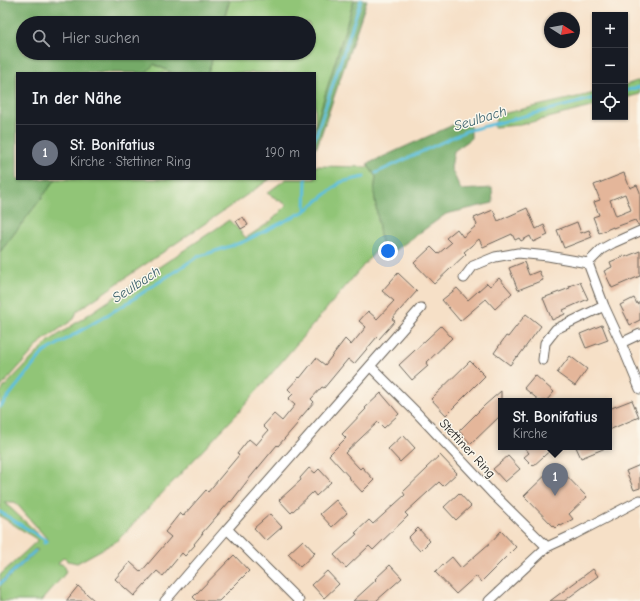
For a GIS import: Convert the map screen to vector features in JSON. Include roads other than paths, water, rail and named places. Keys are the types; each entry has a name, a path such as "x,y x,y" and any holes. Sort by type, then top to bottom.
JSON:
{"street":[{"path":"588,263 602,249 640,231"},
{"path":"464,278 474,266 495,257 518,253 548,256 588,263"},
{"path":"588,263 604,306 640,388"},
{"path":"543,360 545,343 556,328 604,306"},
{"path":"164,601 421,308"},
{"path":"621,343 640,334"},
{"name":"Stettiner Ring","path":"370,366 416,412 492,493 547,547"},
{"path":"489,601 547,547 640,500"},
{"path":"227,529 299,601"}],"waterway":[{"name":"Seulbach","path":"316,135 361,0"},
{"name":"Seulbach","path":"628,90 640,87"},
{"name":"Seulbach","path":"376,173 466,131 592,99"},
{"name":"Seulbach","path":"0,407 43,353 124,305 197,257 243,242 305,211 341,182 364,177"},
{"name":"Seulbach","path":"305,211 306,180"},
{"name":"Seulbach","path":"0,512 47,541 44,543"},
{"name":"Seulbach","path":"0,584 35,551"}],"place":[{"name":"St. Bonifatius","path":"555,496"}]}
